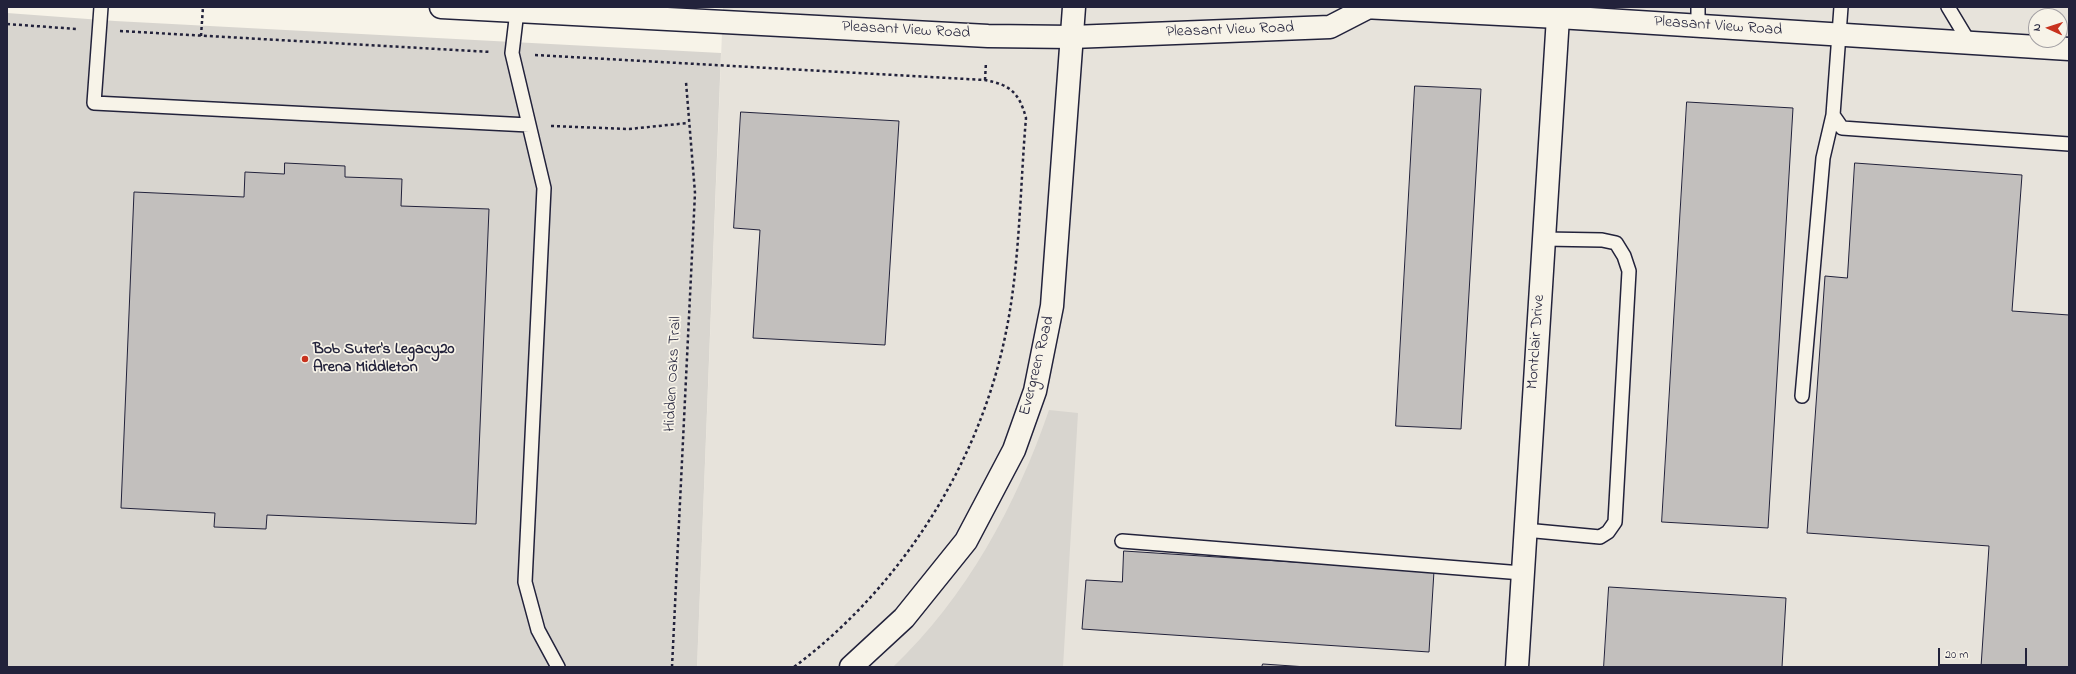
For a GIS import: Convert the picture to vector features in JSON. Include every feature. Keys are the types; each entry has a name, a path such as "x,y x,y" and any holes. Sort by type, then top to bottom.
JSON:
{"street":[{"name":"Pleasant View Road","path":"441,7 988,36 1072,37 1330,27 1365,8 1558,12 1698,16 1837,34 2069,49"},
{"name":"Evergreen Road","path":"850,667 904,618 966,541 1014,450 1035,392 1052,306 1074,7"},
{"name":"Montclair Drive","path":"1518,667 1522,573 1558,12"}],"lane":[{"path":"101,7 94,102 529,125"},
{"path":"1802,396 1823,158 1833,115 1837,34 1841,7"},
{"path":"1948,7 1969,42"},
{"path":"517,11 512,53 544,188 525,582 538,630 558,667"},
{"path":"1833,115 1842,128 2069,144"},
{"path":"1525,530 1600,537 1608,532 1615,522 1629,271 1624,256 1616,243 1602,240 1544,239"},
{"path":"1122,541 1522,573"}],"path":[{"path":"201,36 204,7"},
{"path":"7,24 985,80 1002,83 1013,91 1022,103 1026,118 1013,288 1006,332 994,380 976,429 957,471 936,510 894,569 842,625 794,667"},
{"name":"Hidden Oaks Trail","path":"672,667 695,193 688,123 686,82"},
{"path":"529,125 629,129 688,123"}],"shaded area":[{"path":"723,7 2069,7 2069,667 697,667"},
{"path":"7,13 115,21 721,53 697,667 7,667"},
{"path":"1049,410 1078,413 1063,667 893,667 944,611 986,548 1005,514 1021,480"}],"building":[{"path":"1415,86 1481,89 1461,429 1396,426"},
{"path":"1687,102 1793,108 1768,528 1662,522"},
{"path":"741,112 899,121 885,345 753,338 760,230 734,228"},
{"name":"Bob Suter's Legacy20 Arena Middleton","path":"285,163 345,166 345,177 402,179 401,206 489,209 476,524 267,515 266,529 214,527 215,513 121,508 134,192 244,197 245,172 284,174"},
{"path":"1855,163 2022,175 2012,311 2069,315 2069,667 1981,667 1989,546 1807,533 1825,276 1847,278"},
{"path":"1124,551 1434,571 1429,652 1082,629 1086,580 1122,582"},
{"path":"1609,587 1786,598 1782,667 1604,667"},
{"path":"1263,664 1307,667 1262,667"}],"place":[{"name":"Bob Suter's Legacy20 Arena Middleton","path":"305,359"}]}
